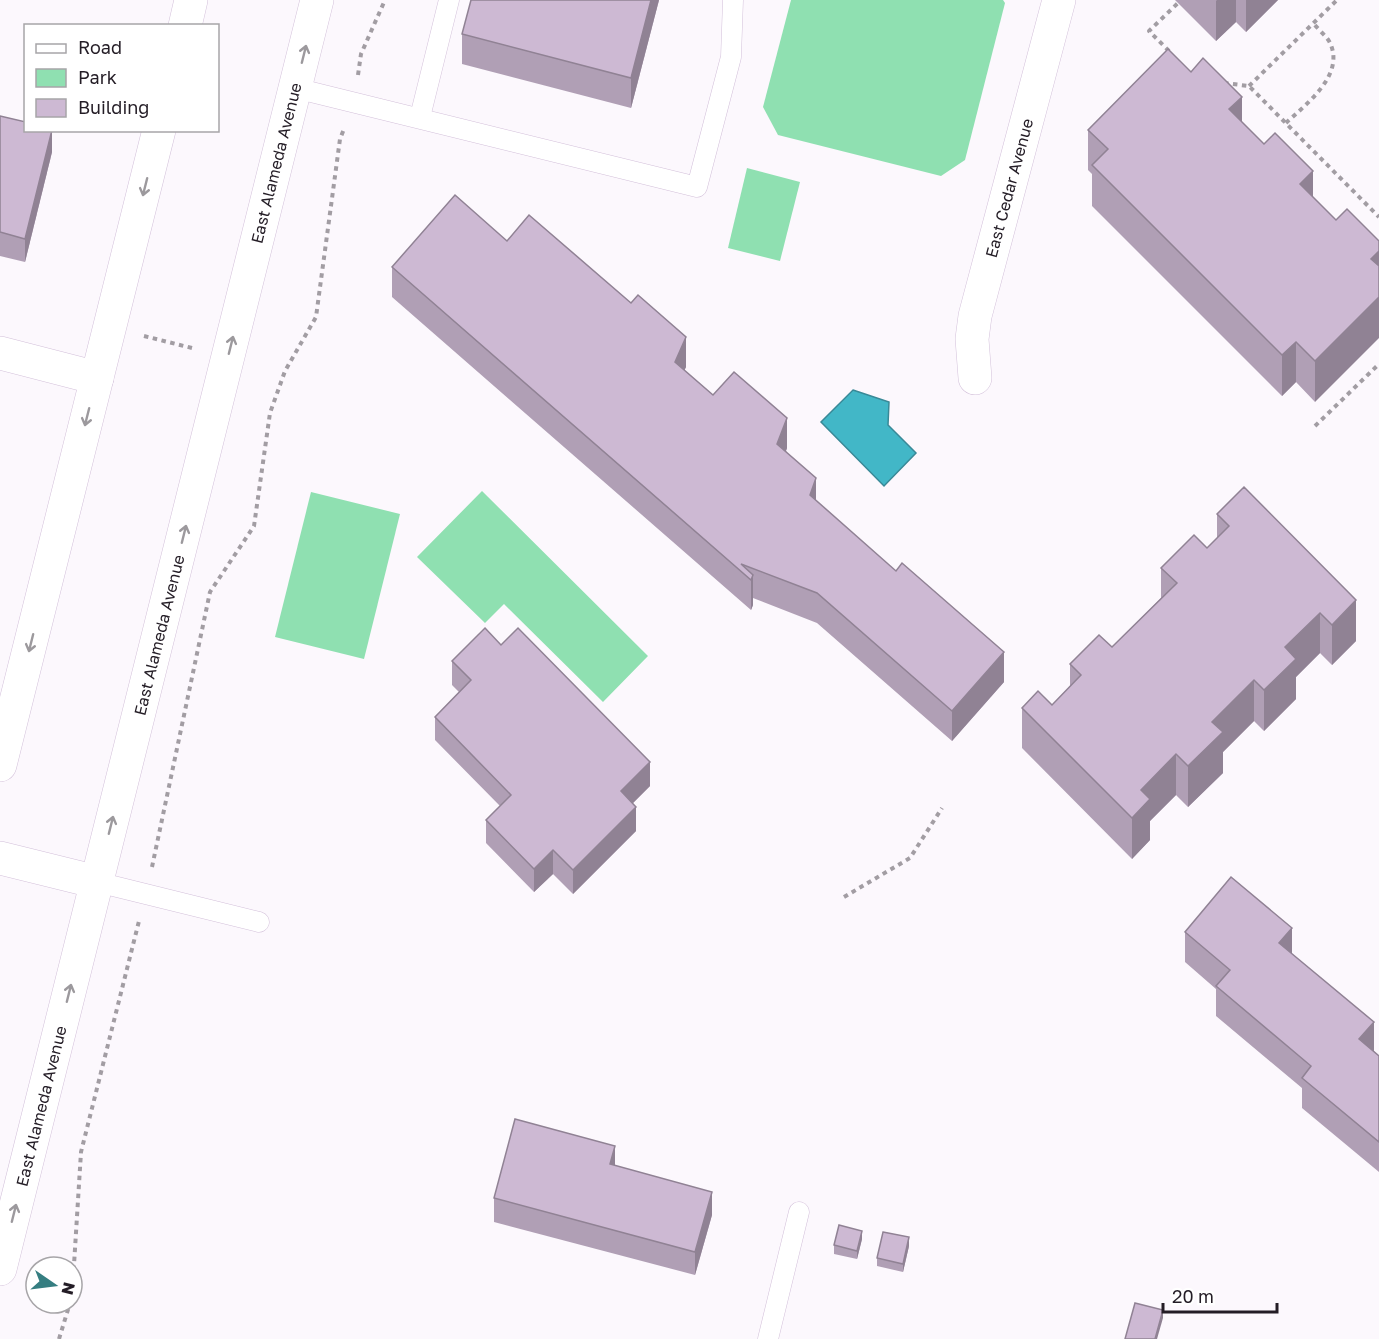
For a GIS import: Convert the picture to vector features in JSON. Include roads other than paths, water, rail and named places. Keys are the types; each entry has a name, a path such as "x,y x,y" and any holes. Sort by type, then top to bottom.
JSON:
{"main road":[{"path":"185,24 191,0"},
{"name":"East Alameda Avenue","path":"0,1269 317,0"},
{"name":"East Cedar Avenue","path":"975,378 972,339 975,316 1059,0"},
{"path":"0,765 158,132"},
{"path":"0,353 97,378"},
{"path":"0,858 97,882"}],"lane":[{"path":"420,117 449,0"},
{"path":"295,88 697,187 731,57 733,0"},
{"path":"97,882 259,922"},
{"path":"768,1339 799,1212"}],"water":[{"path":"853,390 889,402 888,425 916,453 884,486 821,422"}]}
